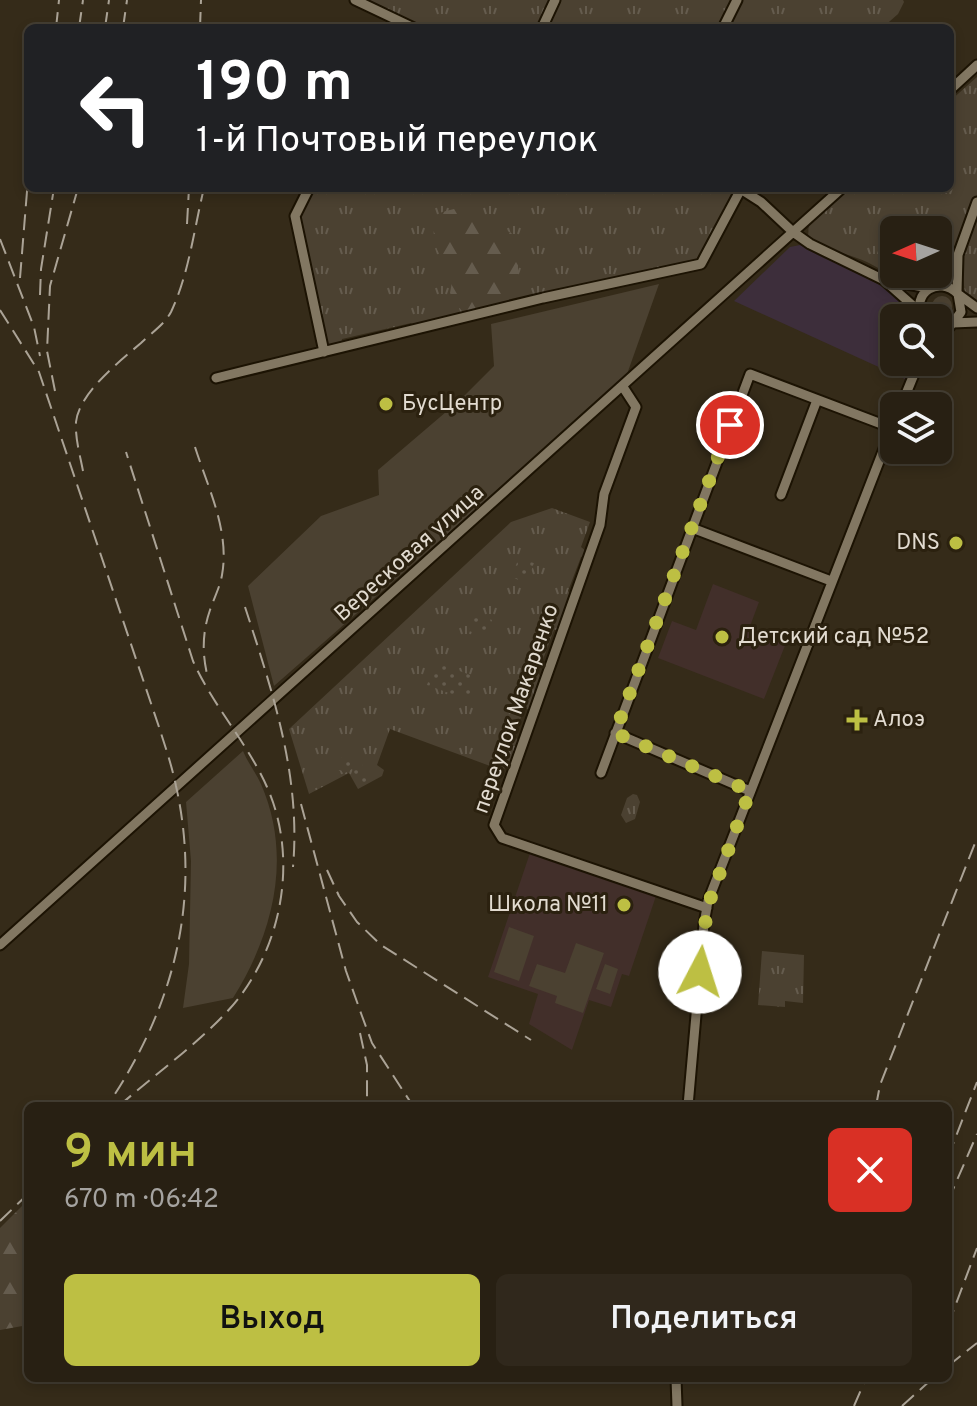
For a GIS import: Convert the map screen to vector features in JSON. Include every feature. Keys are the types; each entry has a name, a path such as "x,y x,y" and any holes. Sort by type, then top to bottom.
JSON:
{"street":[{"path":"355,0 393,24"},
{"path":"544,24 555,0"},
{"path":"725,24 737,0"},
{"path":"954,87 976,68"},
{"path":"307,192 295,216 324,352"},
{"path":"216,378 543,298 701,264 738,192"},
{"path":"746,192 810,244 880,278"},
{"name":"Вересковая улица","path":"0,945 838,192"},
{"path":"952,263 958,255 977,202"},
{"path":"953,323 961,312 958,255"},
{"path":"892,288 909,304"},
{"path":"920,304 920,298 932,288"},
{"path":"950,288 977,308"},
{"path":"953,323 977,322"},
{"path":"601,773 750,374 880,421"},
{"name":"переулок Макаренко","path":"623,387 636,407 604,494 600,525 494,825 502,838 707,908"},
{"path":"781,495 817,400"},
{"path":"688,1102 707,908 880,458"},
{"path":"692,528 831,581"},
{"path":"615,733 750,791"},
{"path":"676,1382 677,1406"}],"shaded area":[{"path":"800,245 878,284 904,304 880,304 880,368 734,301 790,247"},
{"path":"713,584 759,602 749,629 786,643 764,699 658,658 672,621 696,630"},
{"path":"530,853 656,896 629,976 622,974 611,1007 589,1000 572,1050 529,1024 538,994 488,977"}],"green space":[{"path":"362,0 904,2 898,14 887,24 413,24"},
{"path":"977,77 977,301 965,293 964,257 954,252 952,254 952,216 880,216 880,269 822,246 808,237 809,225 846,192 954,192 954,97"},
{"path":"311,192 732,193 698,261 414,326 411,323 342,339 341,344 330,347 326,344 299,216"},
{"path":"454,209 474,210 522,240 524,253 518,264 518,281 526,297 464,313 461,310 450,293 451,265 440,255 434,238 435,217"},
{"path":"659,284 626,377 274,686 248,586 321,516 379,495 378,470 460,400 494,366 491,324"},
{"path":"942,296 952,304 932,304"},
{"path":"552,508 590,522 581,547 587,552 581,557 568,591 572,595 558,630 554,630 538,673 541,677 530,709 524,709 514,736 518,740 508,767 501,770 390,729 377,765 384,770 382,776 358,789 349,773 309,794 289,729 511,522"},
{"path":"519,558 534,563 527,583 511,577"},
{"path":"475,614 492,620 486,637 469,631"},
{"path":"435,662 476,677 468,700 427,685"},
{"path":"243,751 261,784 276,839 277,867 268,921 259,948 233,998 183,1008 189,964 191,861 186,802"},
{"path":"343,754 360,761 371,781 361,786 352,769 345,773 337,770"},
{"path":"633,794 640,802 635,819 626,823 621,815 627,798"},
{"path":"509,927 534,936 519,981 494,972"},
{"path":"576,943 604,953 583,1013 555,1003 557,996 529,986 537,964 565,973"},
{"path":"762,951 804,955 803,1003 785,1001 785,1007 758,1005"},
{"path":"605,964 618,969 610,994 596,989"},
{"path":"24,1204 24,1326 0,1330 0,1228"}],"railway":[{"path":"56,24 59,0"},
{"path":"80,24 83,0"},
{"path":"106,24 109,0"},
{"path":"124,24 127,0"},
{"path":"200,24 201,0"},
{"path":"20,278 27,192"},
{"path":"40,295 53,192"},
{"path":"55,391 47,351 50,286 77,192"},
{"path":"187,224 189,192"},
{"path":"83,471 76,434 79,411 102,378 161,325 171,312 187,267 203,192"},
{"path":"0,239 34,327 40,356"},
{"path":"0,310 39,372 166,749 183,829 183,913 176,953 165,993 149,1031 109,1102"},
{"path":"195,447 216,510 224,559 220,584 204,636 208,678"},
{"path":"124,1102 200,1038 241,995 256,972 276,921 283,867 282,840 267,787 193,661 126,452"},
{"path":"245,607 275,703 289,767 293,800 293,867"},
{"path":"301,804 346,971 372,1043 410,1102"},
{"path":"877,1102 880,1085 977,838"},
{"path":"327,870 339,896 357,922 381,945 531,1040"},
{"path":"360,1033 367,1065 367,1102"},
{"path":"952,1147 977,1082"},
{"path":"952,1192 977,1134"},
{"path":"0,1221 24,1198"},
{"path":"952,1314 977,1248"},
{"path":"952,1363 977,1343"},
{"path":"854,1406 864,1382"},
{"path":"902,1406 929,1382"}],"place":[{"name":"БусЦентр","path":"386,404"},
{"name":"DNS","path":"956,543"},
{"name":"Детский сад №52","path":"722,637"},
{"name":"Алоэ","path":"857,720"},
{"name":"Школа №11","path":"624,905"}],"route":[{"path":"700,972 707,908 750,791 615,733 730,425"}]}
